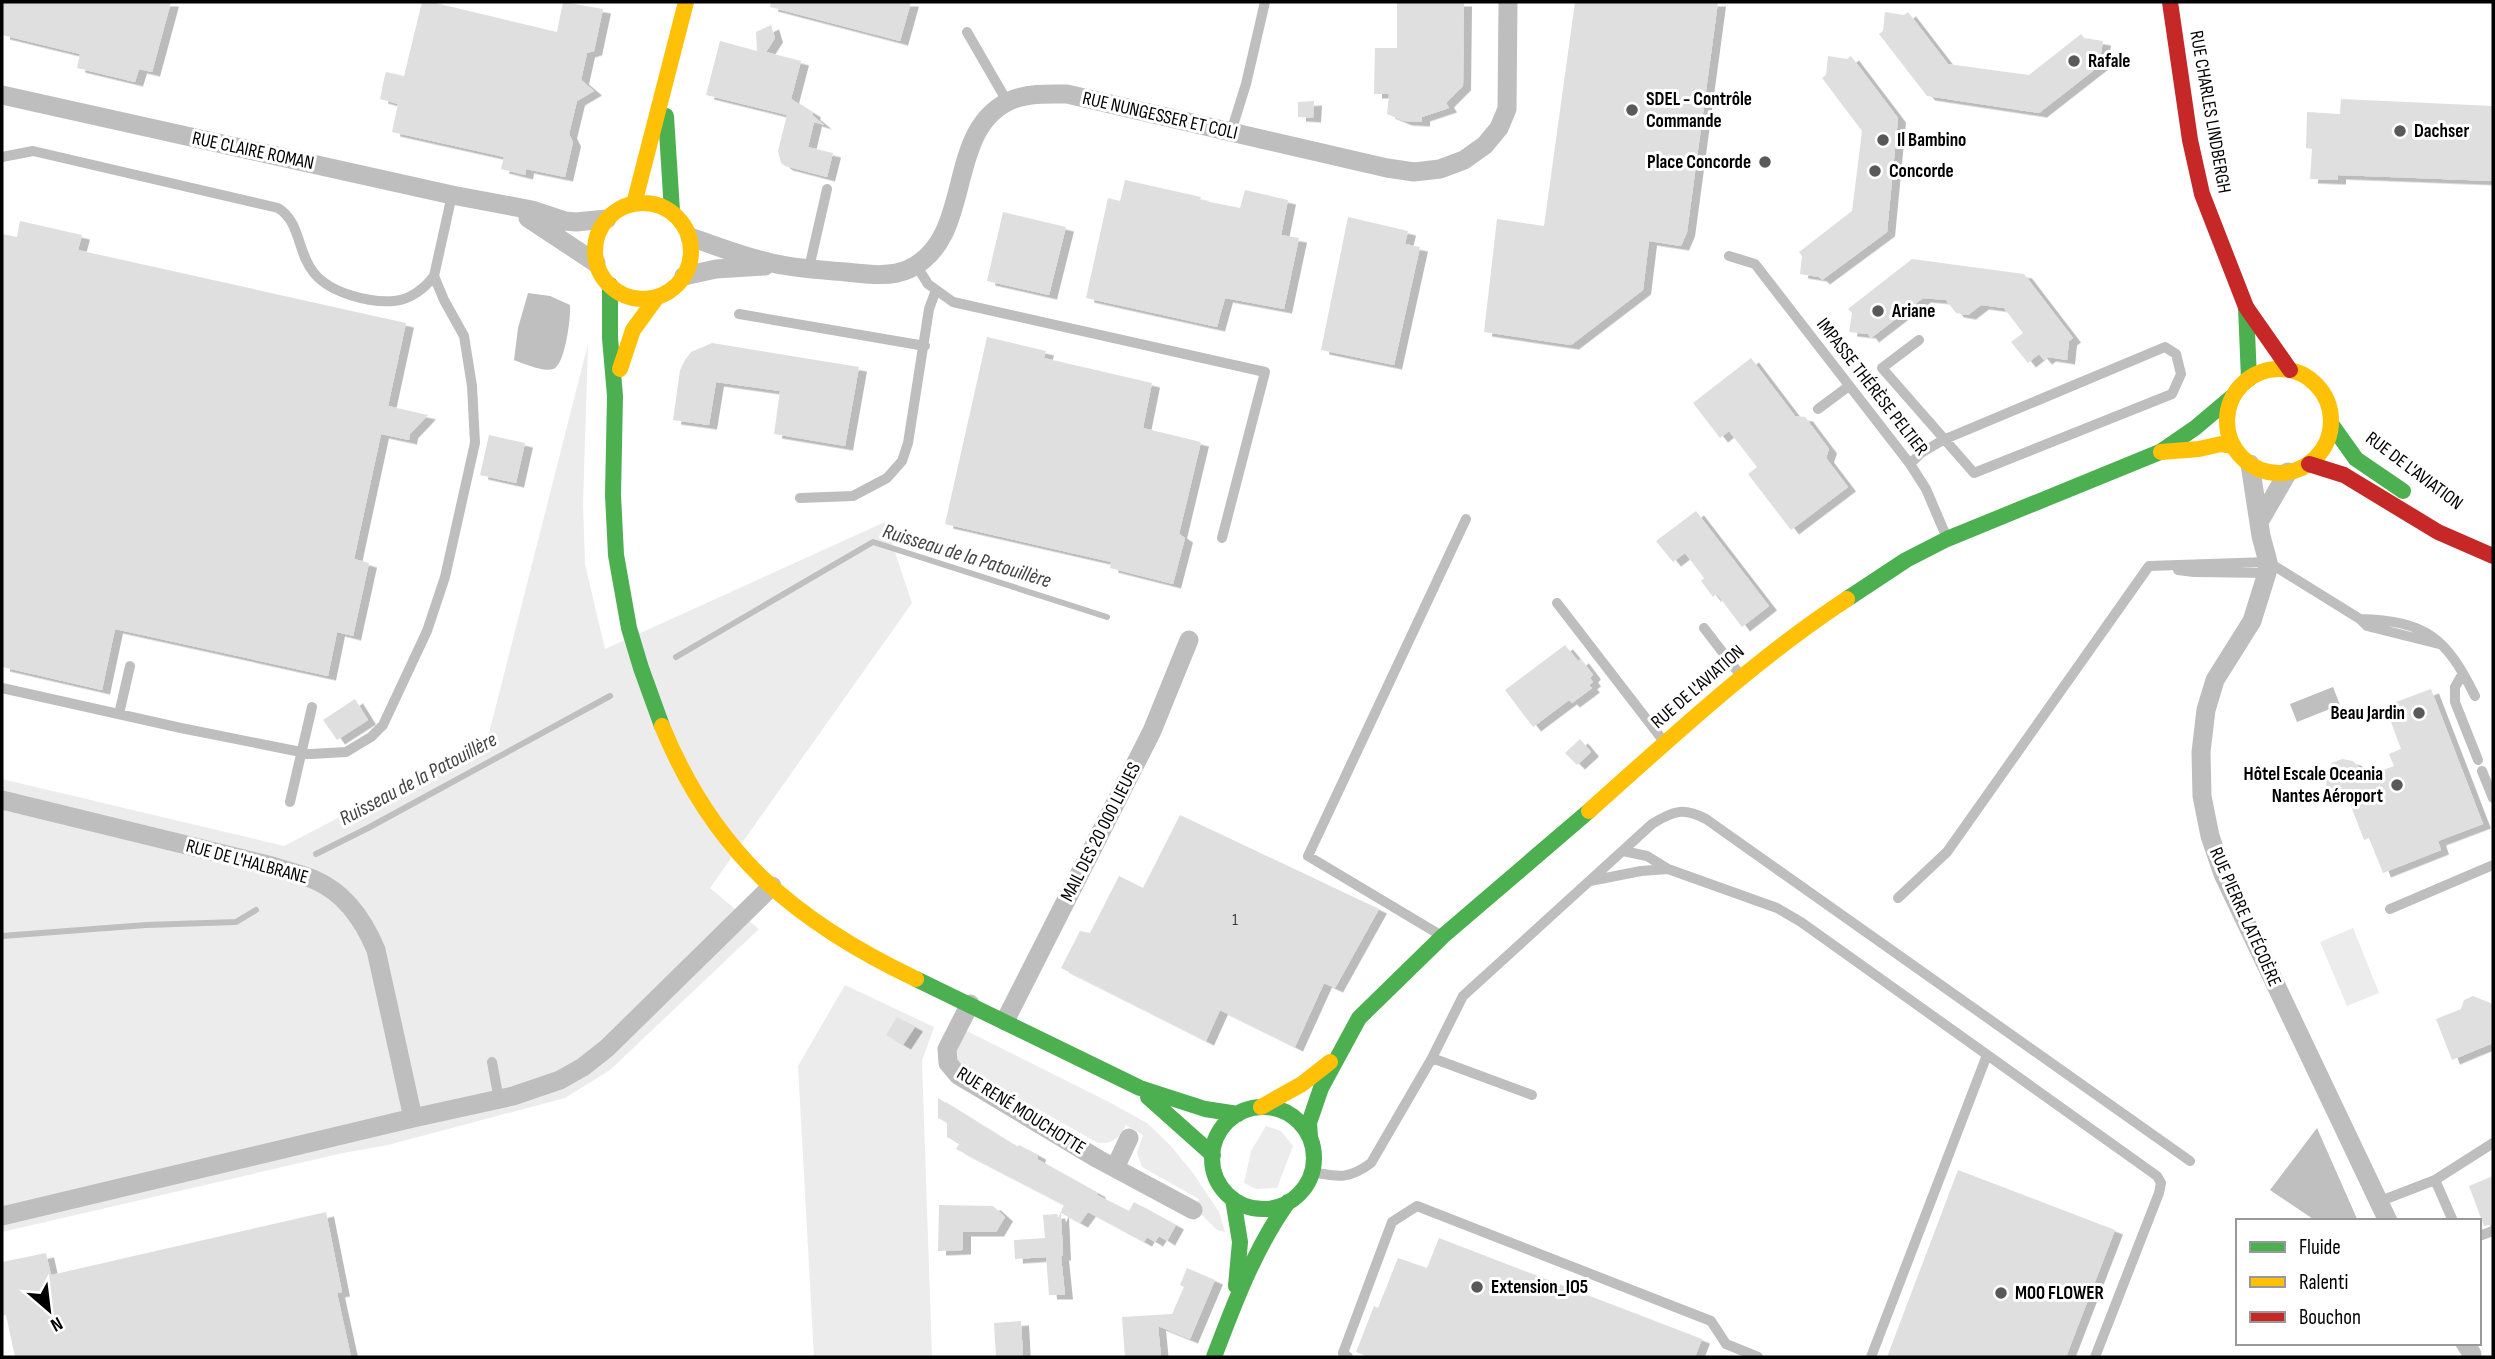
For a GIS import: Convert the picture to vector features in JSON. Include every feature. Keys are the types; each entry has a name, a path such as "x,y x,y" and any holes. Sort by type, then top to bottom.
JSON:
{"street":[{"path":"634,204 665,90 685,2"},
{"name":"RUE NUNGESSER ET COLI","path":"916,265 934,248 944,233 971,145 982,125 996,109 1038,94 1067,94 1387,168 1414,172 1440,169 1464,160 1485,145 1499,128 1507,109 1508,2"},
{"name":"RUE CHARLES LINDBERGH","path":"2170,2 2197,175 2210,218 2246,307 2290,370"},
{"path":"665,90 672,211 690,237 780,265"},
{"name":"RUE CLAIRE ROMAN","path":"2,95 452,195 532,210 565,221 607,219"},
{"path":"657,297 639,299 627,296 610,285 596,263 597,239 607,219 616,211 634,204 653,204 672,211"},
{"name":"RUE CLAIRE ROMAN","path":"505,205 596,263"},
{"path":"615,395 628,336 635,323 657,297 676,285 684,276 688,265 690,237"},
{"path":"684,276 716,270 780,265 878,275 907,270 916,265"},
{"path":"610,285 610,339 615,395 612,488 616,554 623,602 640,669 655,708 692,789 730,845 808,917 839,939 877,960 1136,1087 1197,1108 1238,1114 1261,1107 1278,1110 1294,1117 1310,1137 1314,1154 1312,1172 1303,1189 1288,1202 1272,1224 1230,1315 1214,1357"},
{"name":"RUE CHARLES LINDBERGH","path":"2246,307 2249,379"},
{"path":"2290,370 2311,379 2320,388 2327,399 2331,424 2325,446 2309,464 2288,472 2275,473 2250,464 2234,446 2227,421 2233,396 2249,379 2262,372 2290,370"},
{"name":"RUE DE L'AVIATION","path":"1310,1137 1309,1123 1321,1088 1359,1018 1443,936 1788,639 1847,597 1906,560 1947,539 2160,452 2195,428 2233,396"},
{"name":"RUE DE L'AVIATION","path":"2331,424 2356,458 2445,520 2476,548"},
{"name":"RUE DE L'AVIATION","path":"2160,452 2221,444 2234,446"},
{"path":"2250,464 2260,536 2268,567"},
{"name":"RUE DE L'AVIATION","path":"2309,464 2344,475 2438,533 2493,556"},
{"path":"2259,522 2288,472"},
{"name":"RUE PIERRE LATÉCOÈRE","path":"2268,567 2252,621 2224,664 2210,696 2202,752 2202,796 2210,836 2223,874 2387,1219"},
{"name":"MAIL DES 20 000 LIEUES","path":"1005,1021 1152,731 1189,640"},
{"name":"RUE DE L'HALBRANE","path":"2,800 272,866 315,880 330,889 355,912 368,929 376,950 413,1118"},
{"path":"2,1216 538,1090 583,1067 607,1048 772,886"},
{"name":"RUE RENÉ MOUCHOTTE","path":"970,1004 947,1049 948,1063 958,1075 1115,1168 1193,1209"},
{"name":"RUE DE L'AVIATION","path":"1261,1107 1302,1084 1337,1056"},
{"path":"1136,1087 1213,1155"},
{"path":"1238,1114 1220,1131 1213,1155 1218,1179 1233,1199 1241,1204 1270,1208 1288,1202"},
{"path":"1115,1168 1129,1138"},
{"path":"1230,1315 1241,1236 1233,1199"}],"lane":[{"path":"1231,132 1246,84 1265,2"},
{"path":"967,32 1008,103"},
{"path":"2,157 33,151 278,208 292,222 306,261 314,274 332,288 352,295 395,301 419,291 434,276 452,195"},
{"path":"809,268 827,190"},
{"name":"IMPASSE THÉRÈSE PELTIER","path":"1729,256 1755,264 1910,464 1926,489 1947,539"},
{"path":"916,265 928,284 953,302 1265,372 1222,538"},
{"path":"2,688 302,751 332,754 346,752 365,742 383,725 427,631 445,578 475,443 472,386 464,336 443,300 434,276"},
{"path":"800,498 853,496 887,478 902,461 908,443 929,309 936,290"},
{"path":"738,314 925,346"},
{"path":"1910,464 1943,440 2165,347 2176,354 2181,374 2172,394 1975,473 1943,440 1882,368 1919,340"},
{"path":"1818,409 1849,386"},
{"path":"1443,936 1308,856 1466,519"},
{"path":"1898,898 1947,852 2149,566 2194,572 2268,567 2360,619 2367,626 2438,644 2453,657 2475,696"},
{"path":"1557,603 1665,744"},
{"path":"1704,628 1742,676"},
{"path":"119,714 130,666"},
{"path":"2463,673 2455,687 2455,702 2493,798"},
{"path":"290,802 312,707"},
{"path":"1312,1172 1340,1177 1356,1174 1371,1164 1432,1058 1463,996 1652,824 1667,814 1692,811 2190,1161"},
{"path":"1623,851 1647,856 1668,869 1777,908 1801,922 2149,1169 2161,1183 2155,1204 2095,1357"},
{"path":"2390,909 2493,865"},
{"path":"1590,881 1641,871 1668,869"},
{"path":"1871,1357 1987,1055"},
{"path":"1432,1058 1532,1096"},
{"path":"492,1062 499,1100"},
{"path":"2378,1202 2435,1180 2493,1143"},
{"path":"2435,1180 2452,1219"},
{"path":"1348,1357 1343,1353 1392,1222 1417,1206 1712,1321 1726,1344 1758,1357"}],"shaded area":[{"path":"528,293 550,296 570,305 564,351 553,369 539,369 514,360 518,328"},
{"path":"588,344 583,504 585,564 605,649 885,522 912,603 710,888 759,929 610,1070 565,1098 388,1145 2,1232 2,779 284,846 487,741"},
{"path":"2333,687 2340,705 2297,722 2290,704"},
{"path":"2353,928 2379,993 2347,1006 2320,942"},
{"path":"845,985 934,1027 922,1061 932,1357 814,1357 798,1066"},
{"path":"963,1029 1147,1123 1193,1173 1219,1212 1225,1232 1217,1230 1195,1208 1199,1199 1142,1167 1137,1153 1143,1135 1126,1125 1115,1139 1098,1143 965,1068 957,1060 956,1038"},
{"path":"1266,1126 1281,1131 1293,1146 1277,1188 1256,1189 1244,1183 1251,1151"},
{"path":"2317,1128 2357,1219 2313,1219 2270,1190"}],"building":[{"path":"2,2 171,2 152,72 139,69 135,82 77,68 80,54 2,35"},
{"path":"422,2 557,32 563,2 603,9 594,51 587,53 581,80 594,91 577,101 569,134 573,142 565,177 526,169 525,175 501,169 504,157 392,132 398,104 380,99 384,79 386,72 404,76"},
{"path":"771,2 911,2 900,41 770,7"},
{"path":"1397,2 1464,2 1463,86 1446,103 1449,108 1422,117 1422,122 1404,121 1387,114 1389,94 1374,94 1375,48 1397,48"},
{"name":"SDEL - Contrôle Commande","path":"1575,2 1718,2 1687,232 1681,246 1649,241 1643,290 1571,345 1484,332 1497,219 1544,226"},
{"name":"Rafale","path":"1885,12 1904,15 1908,12 1948,64 2029,75 2081,34 2084,38 2103,41 2100,59 2103,63 2039,113 1927,96 1879,34 1883,31"},
{"path":"771,25 775,38 766,52 801,61 791,99 813,113 824,125 814,122 808,147 833,153 827,177 781,163 778,151 787,115 706,95 720,41 757,51 756,32"},
{"name":"Concorde","path":"1828,56 1847,59 1851,56 1898,118 1887,232 1822,280 1819,277 1800,274 1802,256 1799,252 1852,211 1862,131 1822,78 1826,75"},
{"name":"Dachser","path":"2341,99 2493,106 2493,181 2338,175 2338,180 2310,179 2312,149 2306,148 2307,112 2340,114"},
{"path":"1314,101 1313,118 1298,117 1298,102"},
{"path":"1125,180 1240,208 1245,190 1288,200 1281,235 1299,238 1284,309 1225,298 1217,327 1086,298 1108,198 1120,201"},
{"path":"1003,212 1066,227 1049,295 987,281"},
{"path":"1348,217 1408,231 1405,244 1420,247 1394,365 1321,350"},
{"path":"20,221 82,235 78,250 406,323 388,406 428,415 410,434 409,440 381,434 354,559 369,563 353,636 337,632 328,676 115,629 102,690 2,667 2,234 17,237"},
{"name":"Ariane","path":"1912,259 2024,274 2073,338 2069,341 2067,360 2048,357 2044,360 2039,354 2028,363 2011,342 2023,333 2004,308 1981,305 1968,315 1956,313 1946,300 1923,298 1871,338 1868,334 1849,332 1852,313 1848,309"},
{"path":"987,337 1046,351 1044,358 1152,383 1143,428 1201,442 1179,534 1185,538 1173,584 1110,568 1111,562 945,524"},
{"path":"712,343 859,367 845,446 774,434 780,391 716,382 709,425 673,420 680,370 685,360 691,352"},
{"path":"1751,358 1795,416 1805,417 1829,449 1826,458 1848,487 1791,530 1748,474 1757,467 1729,431 1720,438 1693,403"},
{"path":"489,435 525,443 516,483 480,475"},
{"path":"1696,511 1769,606 1742,627 1717,594 1713,597 1701,581 1704,578 1685,553 1673,562 1656,541"},
{"path":"1565,645 1578,661 1581,659 1593,675 1590,678 1593,682 1589,685 1592,688 1572,703 1569,700 1533,727 1505,690"},
{"name":"Hôtel Escale Oceania Nantes Aéroport","path":"2431,689 2483,824 2438,841 2441,850 2383,873 2369,838 2364,840 2349,801 2334,798 2327,790 2325,773 2332,763 2342,759 2353,761 2367,776 2394,766 2389,754 2401,749 2385,706"},
{"path":"355,699 368,720 337,740 323,720"},
{"path":"1580,739 1591,752 1577,765 1565,753"},
{"path":"1180,815 1379,909 1335,988 1324,983 1295,1047 1220,1010 1206,1041 1061,968 1080,931 1090,933 1119,876 1143,888"},
{"path":"2473,996 2493,1004 2493,1043 2452,1060 2436,1019 2461,1009 2464,1000"},
{"path":"897,1017 915,1027 903,1045 886,1035"},
{"path":"938,1098 1017,1147 1019,1145 1038,1155 1037,1159 1098,1193 1097,1195 1129,1211 1134,1202 1176,1225 1167,1241 1159,1236 1155,1242 1147,1237 1144,1242 1088,1212 1080,1223 1061,1213 1065,1295 1049,1295 1046,1257 1015,1259 1014,1240 1045,1238 1043,1215 1057,1214 1058,1218 1064,1205 956,1149 959,1144 947,1137 947,1123 938,1118"},
{"name":"M00 FLOWER","path":"1958,1170 2115,1230 2066,1357 1887,1357"},
{"path":"2493,1176 2493,1224 2484,1226 2469,1186"},
{"path":"939,1205 993,1206 1005,1217 996,1232 963,1232 963,1250 938,1251"},
{"path":"326,1212 342,1292 337,1293 351,1357 15,1357 6,1315 2,1316 2,1262 46,1253 51,1275"},
{"name":"Extension_IO5","path":"1439,1238 1702,1339 1695,1357 1368,1357 1356,1352 1374,1306 1378,1308 1398,1258 1427,1268"},
{"path":"1187,1268 1215,1280 1190,1339 1158,1326 1161,1357 1125,1357 1122,1317 1172,1314 1184,1287 1180,1285"},
{"path":"1021,1321 1023,1357 996,1357 994,1323"}],"waterway":[{"name":"Ruisseau de la Patouillère","path":"676,657 873,542 1107,617"},
{"name":"Ruisseau de la Patouillère","path":"316,854 610,696"},
{"name":"Ruisseau de la Patouillère","path":"2,936 146,925 236,922 256,910"}],"traffic: fast":[{"path":"666,116 672,211"},
{"path":"610,285 610,338 615,396 613,495 616,555 629,628 662,726"},
{"path":"2246,307 2249,379"},
{"path":"1847,599 1906,560 1947,539 2160,452 2195,428 2233,396"},
{"path":"2331,424 2356,459 2403,491"},
{"path":"1310,1137 1309,1123 1321,1088 1359,1018 1443,936 1589,811"},
{"path":"916,979 1140,1088 1205,1109 1238,1114"},
{"path":"1148,1097 1213,1155"},
{"path":"1263,1107 1282,1111 1299,1122 1310,1139 1314,1158 1310,1177 1299,1194 1282,1205 1263,1209 1244,1205 1227,1194 1216,1177 1212,1158 1216,1139 1227,1122 1244,1111 1263,1107"},
{"path":"1233,1199 1240,1242 1236,1286"},
{"path":"1214,1357 1255,1257 1288,1202"}],"traffic: slow":[{"path":"634,204 686,2"},
{"path":"643,203 661,207 677,217 687,233 691,251 687,269 677,285 661,295 643,299 625,295 609,285 599,269 595,251 599,233 609,217 625,207 643,203"},
{"path":"620,369 633,330 657,297"},
{"path":"2279,369 2299,373 2316,384 2327,401 2331,421 2327,441 2316,458 2299,469 2279,473 2259,469 2242,458 2231,441 2227,421 2231,401 2242,384 2259,373 2279,369"},
{"path":"2161,452 2221,444 2233,446"},
{"path":"1589,811 1746,673 1847,599"},
{"path":"662,726 706,811 733,847 763,878 796,907 832,933 916,979"},
{"path":"1261,1107 1302,1084 1330,1062"}],"traffic: jam":[{"path":"2170,2 2190,140 2202,194 2246,307 2290,370"},
{"path":"2309,464 2344,475 2438,532 2493,556"}],"place":[{"name":"Rafale","path":"2074,61"},
{"name":"SDEL - Contrôle Commande","path":"1632,110"},
{"name":"Dachser","path":"2400,131"},
{"name":"Il Bambino","path":"1883,140"},
{"name":"Place Concorde","path":"1765,162"},
{"name":"Concorde","path":"1875,171"},
{"name":"Ariane","path":"1878,311"},
{"name":"Beau Jardin","path":"2419,713"},
{"name":"Hôtel Escale Oceania Nantes Aéroport","path":"2397,785"},
{"name":"Extension_IO5","path":"1477,1287"},
{"name":"M00 FLOWER","path":"2001,1293"}]}
